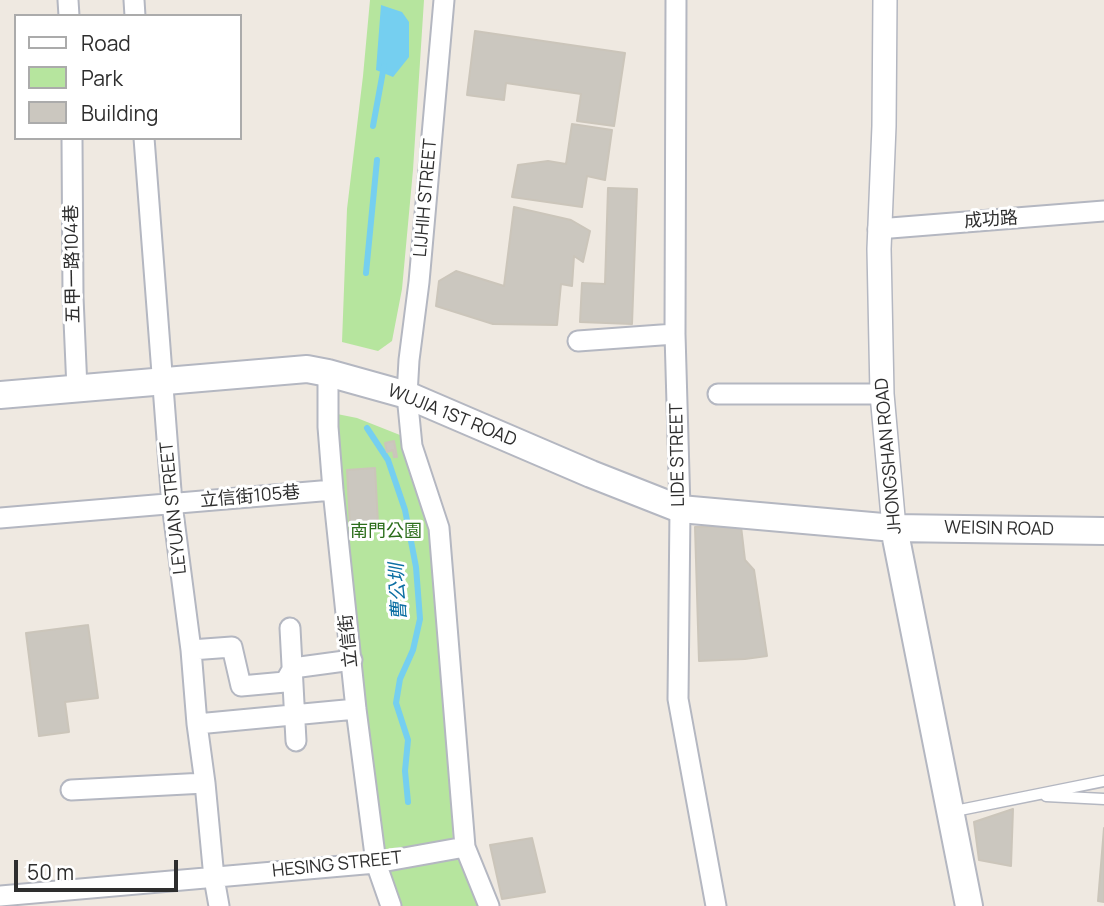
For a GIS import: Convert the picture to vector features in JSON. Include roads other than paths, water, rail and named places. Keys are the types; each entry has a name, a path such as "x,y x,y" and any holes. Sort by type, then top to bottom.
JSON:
{"main road":[{"name":"WUJIA 1ST ROAD","path":"0,395 307,369 407,395 680,509 894,528"},
{"name":"WEISIN ROAD","path":"894,528 1104,531"},
{"name":"JHONGSHAN ROAD","path":"894,528 969,906"}],"street":[{"name":"LIJHIH STREET","path":"407,395 444,0"},
{"name":"LIDE STREET","path":"676,0 675,334 680,509 678,699 716,906"},
{"name":"JHONGSHAN ROAD","path":"884,0 884,126 878,229 882,394 894,528"},
{"name":"五甲一路104巷","path":"72,140 73,298 77,389"},
{"name":"LEYUAN STREET","path":"144,140 172,504 219,906"},
{"name":"成功路","path":"878,229 1104,211"},
{"path":"578,341 675,334"},
{"name":"立信街","path":"328,373 332,490 356,709 376,863 391,906"},
{"path":"718,394 882,394"},
{"path":"407,395 412,446 439,527 464,847 489,906"},
{"name":"立信街105巷","path":"0,518 332,490"},
{"path":"290,628 296,741"},
{"path":"191,650 232,647 241,686 285,682 293,667"},
{"path":"293,667 352,660"},
{"path":"197,724 356,709"},
{"path":"71,790 205,783"},
{"name":"HESING STREET","path":"0,896 376,863 464,847"}],"lane":[{"path":"950,812 1104,781"},
{"path":"1031,796 1104,799"}],"water":[{"path":"381,5 402,12 409,22 409,57 393,77 376,70"}],"waterway":[{"name":"曹公圳","path":"373,126 384,66"},
{"name":"曹公圳","path":"366,273 377,160"},
{"name":"曹公圳","path":"367,428 388,460 405,510 416,567 420,619 413,650 400,679 396,703 408,740 405,771 408,802"}],"park label":[{"name":"南門公園","path":"386,532"}]}
